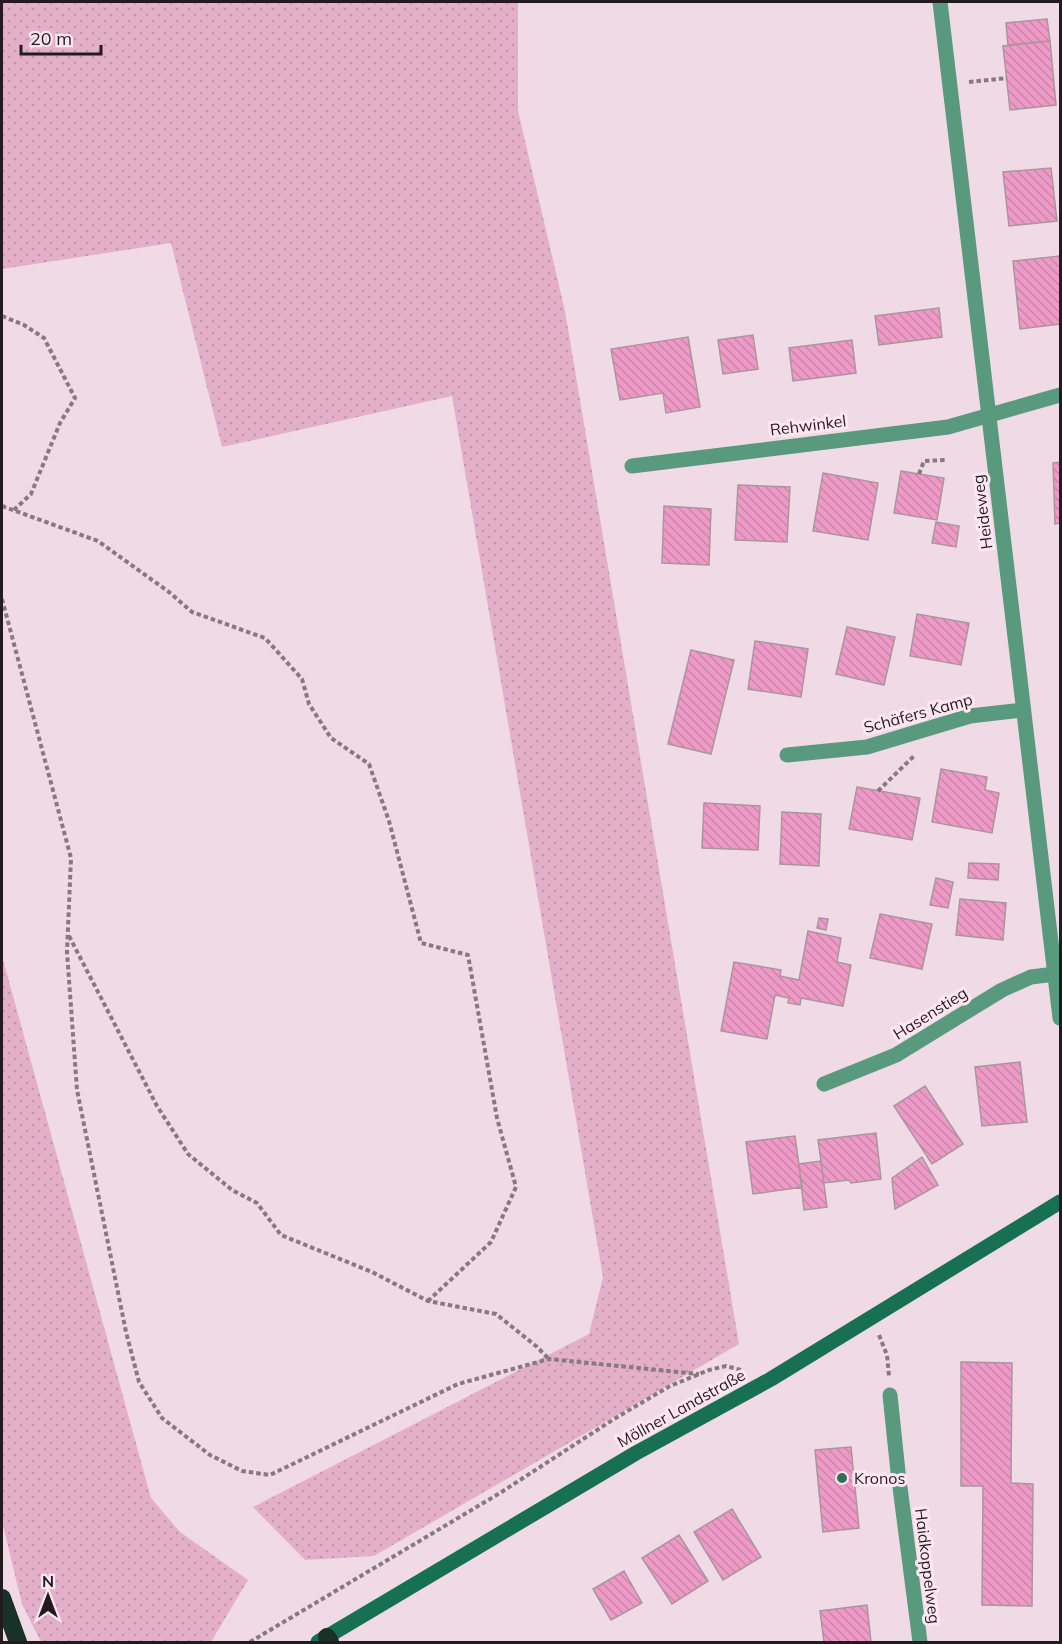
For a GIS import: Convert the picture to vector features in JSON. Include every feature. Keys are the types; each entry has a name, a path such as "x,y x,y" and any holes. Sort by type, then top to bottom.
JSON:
{"highway":[{"path":"2,1598 18,1642"}],"main road":[{"name":"Möllner Landstraße","path":"325,1641 636,1453 771,1378 872,1318 1060,1202"}],"street":[{"name":"Heideweg","path":"940,2 1060,1018"},
{"name":"Rehwinkel","path":"632,466 948,427 1060,395"},
{"name":"Schäfers Kamp","path":"787,755 867,747 970,716 1023,710"},
{"name":"Hasenstieg","path":"824,1084 896,1055 1002,990 1031,977 1055,974"},
{"name":"Haidkoppelweg","path":"890,1395 920,1642"}],"path":[{"path":"963,83 1007,78"},
{"path":"2,316 24,325 44,338 75,398 60,423 31,494 14,510"},
{"path":"918,474 924,460 945,460"},
{"path":"2,506 98,541 169,592 192,612 265,638 302,679 309,704 331,738 369,764 389,821 421,943 468,955 497,1118 516,1187 492,1242 428,1301"},
{"path":"2,599 71,858 67,952 77,1090 126,1332 139,1382 162,1418 210,1455 242,1472 270,1475 458,1384 549,1359 699,1374"},
{"path":"878,791 918,753"},
{"path":"68,933 157,1106 188,1154 232,1191 257,1203 281,1234 372,1272 428,1301 496,1314 549,1359"},
{"path":"872,1318 887,1355 890,1395"},
{"path":"250,1642 500,1493 614,1419 670,1386 726,1366 771,1378"}],"shaded area":[{"path":"2,2 518,2 518,111 565,311 739,1344 374,1556 305,1560 253,1507 589,1334 603,1277 452,396 222,447 171,243 2,269"},
{"path":"2,956 151,1498 180,1532 248,1580 211,1642 41,1642 22,1604 2,1521"}],"building":[{"path":"1047,19 1050,41 1008,45 1006,23"},
{"path":"1050,41 1056,105 1010,110 1003,46"},
{"path":"1051,168 1057,221 1009,226 1003,172"},
{"path":"1060,256 1060,324 1020,329 1013,261"},
{"path":"939,308 942,337 879,345 875,316"},
{"path":"753,335 758,369 723,374 718,340"},
{"path":"688,337 700,407 666,413 663,393 620,400 611,349"},
{"path":"852,340 856,373 793,381 789,348"},
{"path":"1060,462 1060,523 1055,524 1053,463"},
{"path":"901,471 944,478 937,520 894,513"},
{"path":"823,473 878,483 868,540 813,531"},
{"path":"738,485 790,487 787,542 735,540"},
{"path":"664,506 711,509 709,565 662,563"},
{"path":"936,522 959,526 956,547 932,543"},
{"path":"917,614 969,623 961,665 910,656"},
{"path":"847,627 895,637 884,685 836,674"},
{"path":"755,641 808,649 801,697 748,689"},
{"path":"691,650 734,660 711,754 668,744"},
{"path":"941,769 987,777 985,790 999,793 992,833 932,822"},
{"path":"857,787 920,798 912,840 849,829"},
{"path":"704,803 760,806 758,850 702,848"},
{"path":"782,812 821,814 819,866 780,864"},
{"path":"969,863 999,864 998,880 968,878"},
{"path":"936,878 953,882 948,908 930,905"},
{"path":"960,899 1006,903 1003,940 956,935"},
{"path":"880,914 932,924 922,969 870,958"},
{"path":"819,918 828,919 826,930 817,928"},
{"path":"808,931 841,938 837,962 851,965 843,1006 801,998 800,1005 788,1003 789,998 775,995 767,1039 721,1031 734,962 781,970 780,976 799,980"},
{"path":"1020,1062 1027,1122 982,1126 975,1067"},
{"path":"925,1086 963,1144 932,1164 894,1106"},
{"path":"876,1133 881,1179 851,1183 849,1180 824,1183 818,1140"},
{"path":"795,1136 802,1187 753,1194 746,1142"},
{"path":"922,1157 938,1185 895,1209 892,1178"},
{"path":"821,1161 827,1207 804,1210 799,1164"},
{"path":"961,1362 1012,1363 1011,1483 1033,1484 1032,1606 982,1605 983,1486 961,1486"},
{"path":"851,1447 859,1528 823,1532 815,1450"},
{"path":"732,1509 761,1557 723,1580 694,1532"},
{"path":"679,1535 708,1581 672,1604 642,1558"},
{"path":"624,1571 642,1603 611,1620 593,1589"},
{"path":"867,1605 871,1642 824,1642 820,1611"}],"place":[{"name":"Kronos","path":"842,1478"}]}
